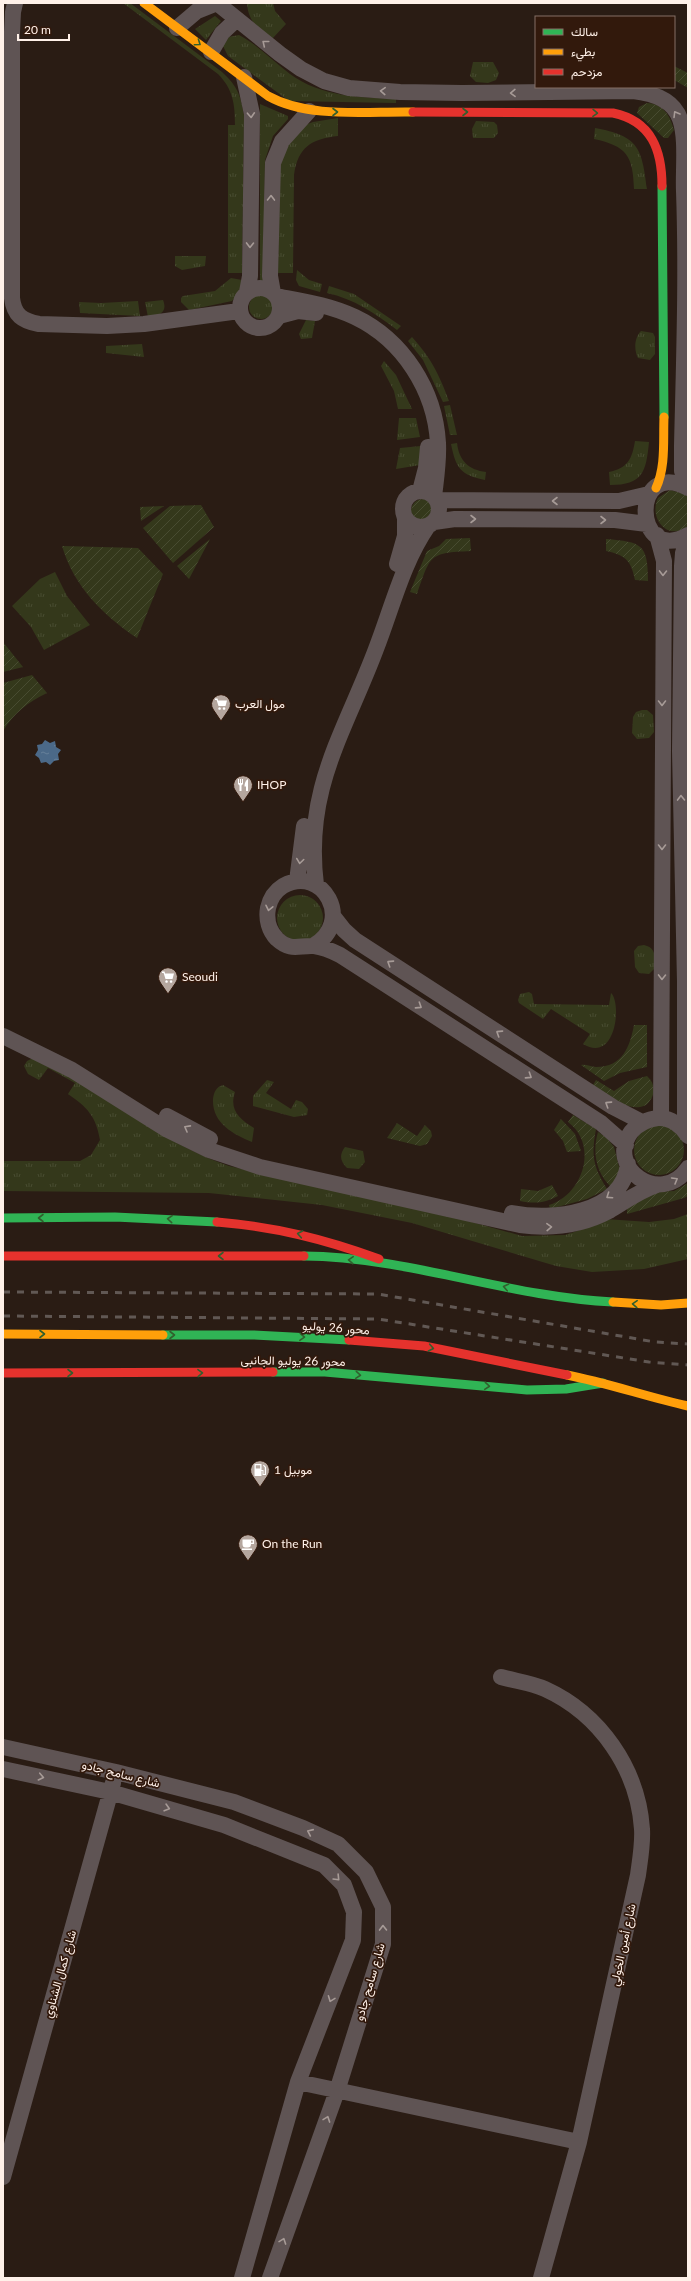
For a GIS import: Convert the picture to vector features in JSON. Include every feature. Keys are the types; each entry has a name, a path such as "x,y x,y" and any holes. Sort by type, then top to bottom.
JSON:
{"main road":[{"path":"144,3 268,96 282,104 309,112 613,113 631,118 657,145 662,164 665,367 663,462 661,477 652,491"},
{"path":"3,1218 148,1217 269,1228 303,1234 337,1244 390,1263"},
{"path":"3,1256 307,1256 390,1263 546,1295 603,1302 661,1305 688,1302"},
{"path":"661,1305 674,1312"},
{"name":"محور 26 يوليو","path":"3,1334 254,1335 424,1346 606,1383 660,1400 688,1406"},
{"name":"محور 26 يوليو الجانبى","path":"3,1373 324,1372 527,1390 566,1389 606,1383"},
{"path":"660,1400 681,1394"}],"street":[{"path":"15,3 13,12 12,40 12,298 13,308 19,317 29,322 38,324 107,326 174,321 239,311"},
{"path":"177,28 197,11 222,4 237,19 302,69 324,81 349,88 400,92 462,93 633,91 648,93 661,98 673,108 680,118 682,135 686,250 682,472 688,487"},
{"path":"211,52 222,34 237,19"},
{"path":"244,77 250,99 252,126 250,276 247,292 240,301 239,311 247,324 253,328 268,327 279,316 288,313 308,311 335,318 370,337 388,354 401,370 413,389 422,409 427,431 426,468 430,496 439,511 411,554 374,653 322,779 313,834 316,885"},
{"path":"631,118 629,103 633,91"},
{"path":"279,316 279,302 274,294 270,276 273,163 282,141 309,112"},
{"path":"657,145 671,145 682,135"},
{"path":"247,292 260,288 274,294 337,310 355,317 386,338 406,359 428,396 436,426 438,451 430,496"},
{"path":"297,882 308,802 313,780 389,588 406,536 403,507 405,501 414,493 430,496 619,501 672,483 688,487"},
{"path":"652,491 644,509 664,561 661,1118"},
{"path":"405,519 414,526 455,519 615,520 652,530 674,540 688,534"},
{"path":"687,1134 680,751 682,566 683,553 688,538"},
{"path":"626,1144 601,1122 340,955 313,946 299,948 285,944 271,931 268,922 267,913 273,895 288,884 297,882 316,885 329,898 334,916 344,930 355,940 613,1107 642,1122"},
{"path":"313,946 327,934 334,916"},
{"path":"3,1024 76,1061 170,1118 216,1142 261,1156 439,1198 520,1215 557,1215 585,1208 612,1195 623,1182 628,1164 626,1144 632,1132 642,1122 661,1118 674,1122 687,1134"},
{"path":"3,1036 72,1070 185,1139 209,1150 260,1167 520,1225 538,1228 557,1227 590,1219 610,1210 632,1195 657,1185 676,1181 688,1168"},
{"path":"628,1164 639,1179 657,1185"},
{"name":"شارع أمين الخولي","path":"501,1677 545,1689 584,1712 614,1746 634,1786 642,1830 638,1875 579,2142 541,2278"},
{"name":"شارع سامح جادو","path":"3,1747 116,1772 234,1802 303,1828 338,1844 366,1872 382,1907 383,1944 337,2090 270,2278"},
{"name":"شارع سامح جادو","path":"3,1769 110,1792 224,1824 324,1864 344,1885 354,1912 353,1940 298,2082 242,2278"},
{"name":"شارع كمال الشناوي","path":"3,2176 116,1772"},
{"path":"298,2082 579,2142"}],"green space":[{"path":"123,3 130,3 222,72 232,82 238,91 244,115 242,273 228,273 228,125 235,125 234,104 230,91 218,74"},
{"path":"247,3 273,3 275,11 286,24 272,39 262,32 252,20 249,15"},
{"path":"215,16 221,21 206,40 195,29"},
{"path":"239,35 259,48 302,82 327,91 341,94 396,99 396,103 289,101 228,56 223,46 229,37"},
{"path":"473,62 493,62 499,73 496,80 488,83 476,82 470,76"},
{"path":"675,66 688,73 688,88 675,81"},
{"path":"647,103 662,108 668,115 674,130 668,138 664,138 637,113 639,107"},
{"path":"260,104 288,116 288,119 273,136 265,160 263,281 260,281"},
{"path":"338,118 338,136 320,139 307,146 296,165 294,175 293,273 278,273 279,174 282,151 305,125 313,122"},
{"path":"476,121 494,122 497,125 498,133 494,138 473,138 472,129"},
{"path":"595,128 621,135 635,146 640,153 643,163 647,189 634,189 632,168 626,154 614,145 594,139"},
{"path":"175,256 206,256 205,266 182,270 175,266"},
{"path":"297,270 309,280 322,284 320,292 299,286 296,280"},
{"path":"231,278 242,280 240,292 232,301 189,310 181,302 181,298 183,296 215,291"},
{"path":"329,286 354,294 401,326 397,330 364,307 327,293"},
{"path":"261,295 269,299 273,307 269,315 261,319 253,315 249,307 253,299"},
{"path":"163,300 164,308 162,313 148,317 145,302"},
{"path":"138,301 140,316 80,313 79,302 101,303"},
{"path":"306,320 315,321 312,338 301,339 299,334"},
{"path":"641,331 653,333 655,337 655,354 650,360 638,358 637,355 635,348 636,341"},
{"path":"412,337 434,367 449,401 443,402 423,360 408,341"},
{"path":"142,344 144,357 106,353 106,346"},
{"path":"384,361 396,375 412,409 398,409 394,391 381,366"},
{"path":"450,405 457,435 450,435 444,406"},
{"path":"399,418 416,418 420,437 397,440"},
{"path":"635,441 649,442 646,461 641,475 630,482 610,485 609,472 621,468 628,462"},
{"path":"457,443 460,455 466,464 480,471 486,472 485,480 470,476 461,470 455,459 451,444"},
{"path":"421,446 420,465 396,469 400,448"},
{"path":"670,490 688,495 688,526 681,530 668,530 662,526 656,513 658,498"},
{"path":"423,499 431,503 435,511 431,519 423,523 415,519 411,511 415,503"},
{"path":"201,505 214,527 173,563 143,528 170,506"},
{"path":"164,506 141,521 140,507"},
{"path":"470,538 471,551 446,553 433,559 425,571 417,594 410,592 427,551 439,546 446,539"},
{"path":"210,539 189,579 177,566"},
{"path":"606,539 628,542 640,547 644,552 646,559 648,581 635,580 629,563 626,560 618,554 606,551"},
{"path":"62,546 138,548 163,574 137,638 101,610 91,599 74,574 67,561"},
{"path":"55,572 67,596 90,625 44,650 31,627 12,606 40,579"},
{"path":"3,642 23,667 3,672"},
{"path":"32,675 47,693 22,709 3,731 3,683"},
{"path":"647,710 653,715 654,732 649,738 637,739 632,733 633,717 636,712"},
{"path":"295,895 305,895 313,899 319,905 323,913 323,923 319,931 313,937 305,941 295,941 287,937 281,931 277,923 277,913 281,905 287,899"},
{"path":"644,945 651,948 654,954 654,969 649,974 639,973 635,967 634,951 638,946"},
{"path":"529,992 532,994 534,1004 609,1005 611,993 616,1008 614,1030 603,1046 594,1048 583,1044 590,1034 551,1009 543,1019 519,1003 518,1000 520,994"},
{"path":"634,1025 647,1025 647,1067 620,1073 604,1081 581,1065 596,1067 605,1066 619,1059 627,1048"},
{"path":"35,1057 91,1089 177,1143 210,1159 229,1166 461,1219 522,1236 565,1235 592,1226 605,1219 649,1222 674,1219 688,1214 688,1259 644,1269 592,1272 556,1266 412,1223 322,1205 209,1193 3,1191 3,1161 80,1161 91,1155 100,1140 96,1125 90,1113 68,1094 75,1083 48,1068 39,1080 28,1074 24,1066 27,1061"},
{"path":"647,1076 652,1083 654,1091 653,1095 646,1105 639,1107 632,1107 618,1102 593,1085 596,1080 614,1091 629,1081"},
{"path":"267,1080 274,1082 266,1093 291,1109 296,1100 302,1102 308,1109 307,1115 294,1117 253,1106 253,1096"},
{"path":"223,1085 235,1092 233,1098 234,1109 244,1121 254,1128 252,1142 231,1131 216,1115 213,1096 217,1088"},
{"path":"573,1115 596,1129 594,1160 607,1189 587,1199 550,1209 549,1205 561,1200 571,1191 583,1168 585,1156 583,1143 577,1132 568,1122"},
{"path":"561,1119 575,1134 581,1151 567,1152 563,1141 554,1130"},
{"path":"397,1123 417,1136 425,1125 431,1131 432,1136 427,1144 420,1146 387,1138"},
{"path":"659,1125 669,1127 677,1132 682,1140 684,1150 682,1160 677,1168 669,1173 659,1175 649,1173 641,1168 636,1160 634,1150 636,1140 641,1132 649,1127"},
{"path":"598,1132 607,1138 614,1147 619,1167 620,1173 611,1187 602,1175 597,1162 595,1147"},
{"path":"345,1147 363,1151 365,1162 359,1169 347,1168 343,1163 341,1155"},
{"path":"688,1183 688,1196 627,1214 627,1208 650,1192 674,1191"},
{"path":"552,1185 558,1196 540,1202 520,1201 521,1189 538,1191"}],"water":[{"path":"45,740 50,743 55,741 56,747 61,750 58,754 59,760 54,761 50,765 46,762 41,763 39,758 35,755 38,750 37,745 42,744"}],"railway":[{"path":"3,1292 378,1294 655,1342 688,1344"},
{"path":"3,1316 378,1319 649,1362 688,1365"}],"traffic: fast":[{"path":"662,186 664,417"},
{"path":"3,1218 115,1217 217,1222"},
{"path":"304,1256 343,1258 382,1263 535,1293 574,1299 613,1302"},
{"path":"163,1335 254,1335 349,1340"},
{"path":"273,1372 325,1372 527,1390 566,1389 603,1383"}],"traffic: slow":[{"path":"144,3 268,96 284,103 320,111 358,113 413,112"},
{"path":"656,488 663,462 664,417"},
{"path":"613,1302 661,1305 688,1303"},
{"path":"3,1334 163,1335"},
{"path":"567,1375 688,1406"}],"traffic: jam":[{"path":"413,112 613,113 626,117 646,130 657,150 660,161 662,186"},
{"path":"217,1222 259,1227 300,1235 339,1245 379,1259"},
{"path":"3,1256 304,1256"},
{"path":"349,1340 424,1346 567,1375"},
{"path":"3,1373 273,1372"}],"place":[{"name":"مول العرب","path":"221,721"},
{"name":"IHOP","path":"243,802"},
{"name":"Seoudi","path":"168,994"},
{"name":"موبيل 1","path":"260,1487"},
{"name":"On the Run","path":"248,1561"}]}
